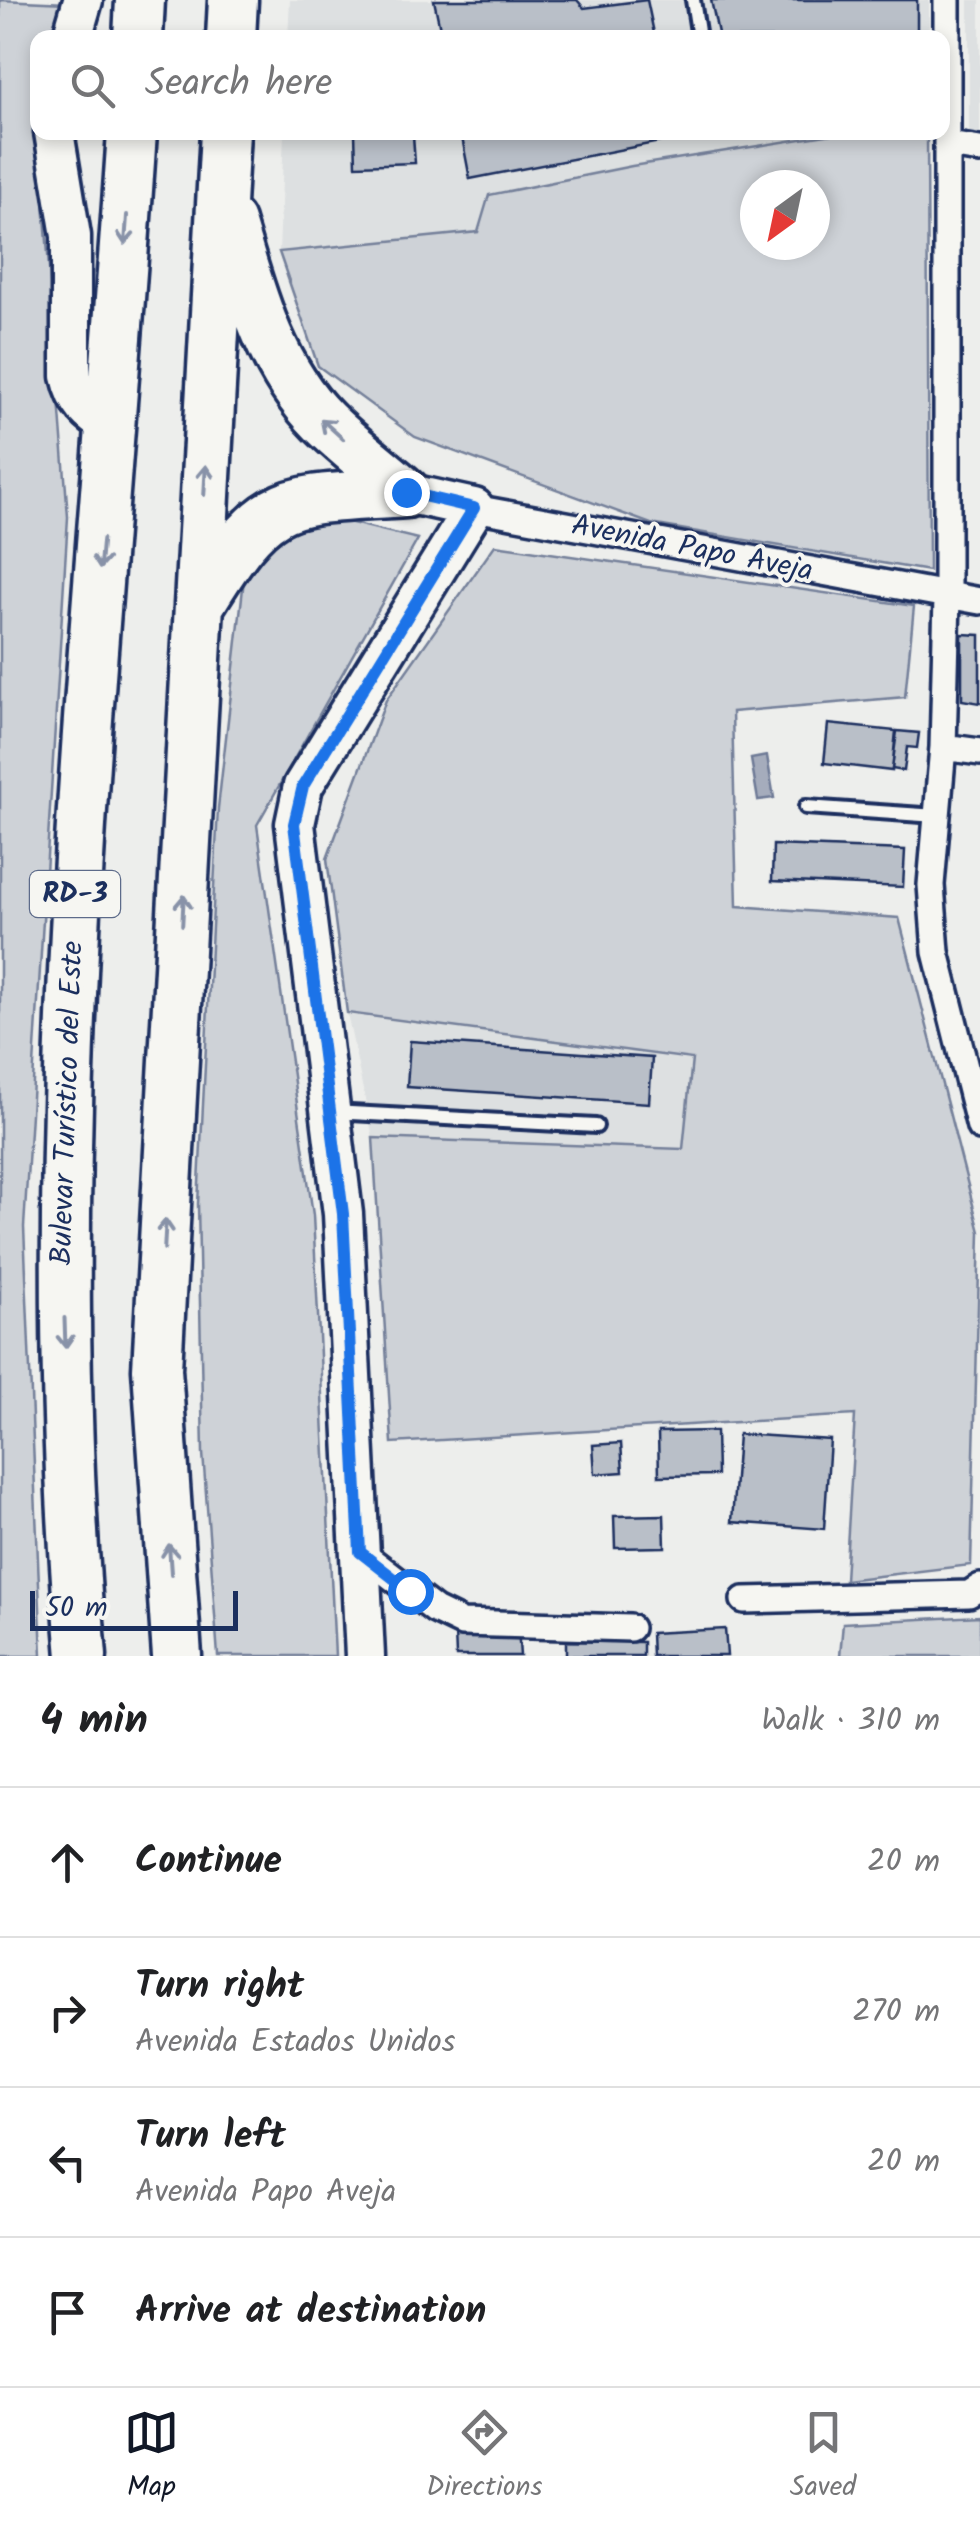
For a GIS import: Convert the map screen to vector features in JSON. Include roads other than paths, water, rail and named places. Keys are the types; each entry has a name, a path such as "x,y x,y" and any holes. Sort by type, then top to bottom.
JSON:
{"highway":[{"path":"138,30 140,0"},
{"path":"231,30 233,0"},
{"name":"Bulevar Turístico del Este","path":"82,1656 73,1557 62,1260 81,787 131,140"},
{"path":"177,1656 157,1369 224,140"},
{"path":"221,190 256,309 283,368 322,420 406,492"},
{"path":"199,606 238,542 260,519 297,500 406,492"}],"street":[{"path":"74,30 83,0"},
{"path":"947,0 947,30"},
{"path":"55,140 71,236 71,376 76,398 92,416 112,428"},
{"path":"949,140 947,598 943,747 931,885 936,952 980,1126"},
{"path":"949,146 980,150"},
{"name":"Avenida Papo Aveja","path":"406,492 947,598 980,601"},
{"path":"365,1656 343,1214 294,824 303,786 474,508"},
{"path":"943,747 980,752"},
{"path":"360,1552 435,1610 462,1623 630,1628"},
{"path":"744,1600 969,1594 980,1587"}],"lane":[{"path":"694,0 698,30"},
{"path":"806,807 937,816"},
{"path":"330,1112 596,1126"}],"water":[{"path":"767,756 774,798 758,800 751,759"}]}
